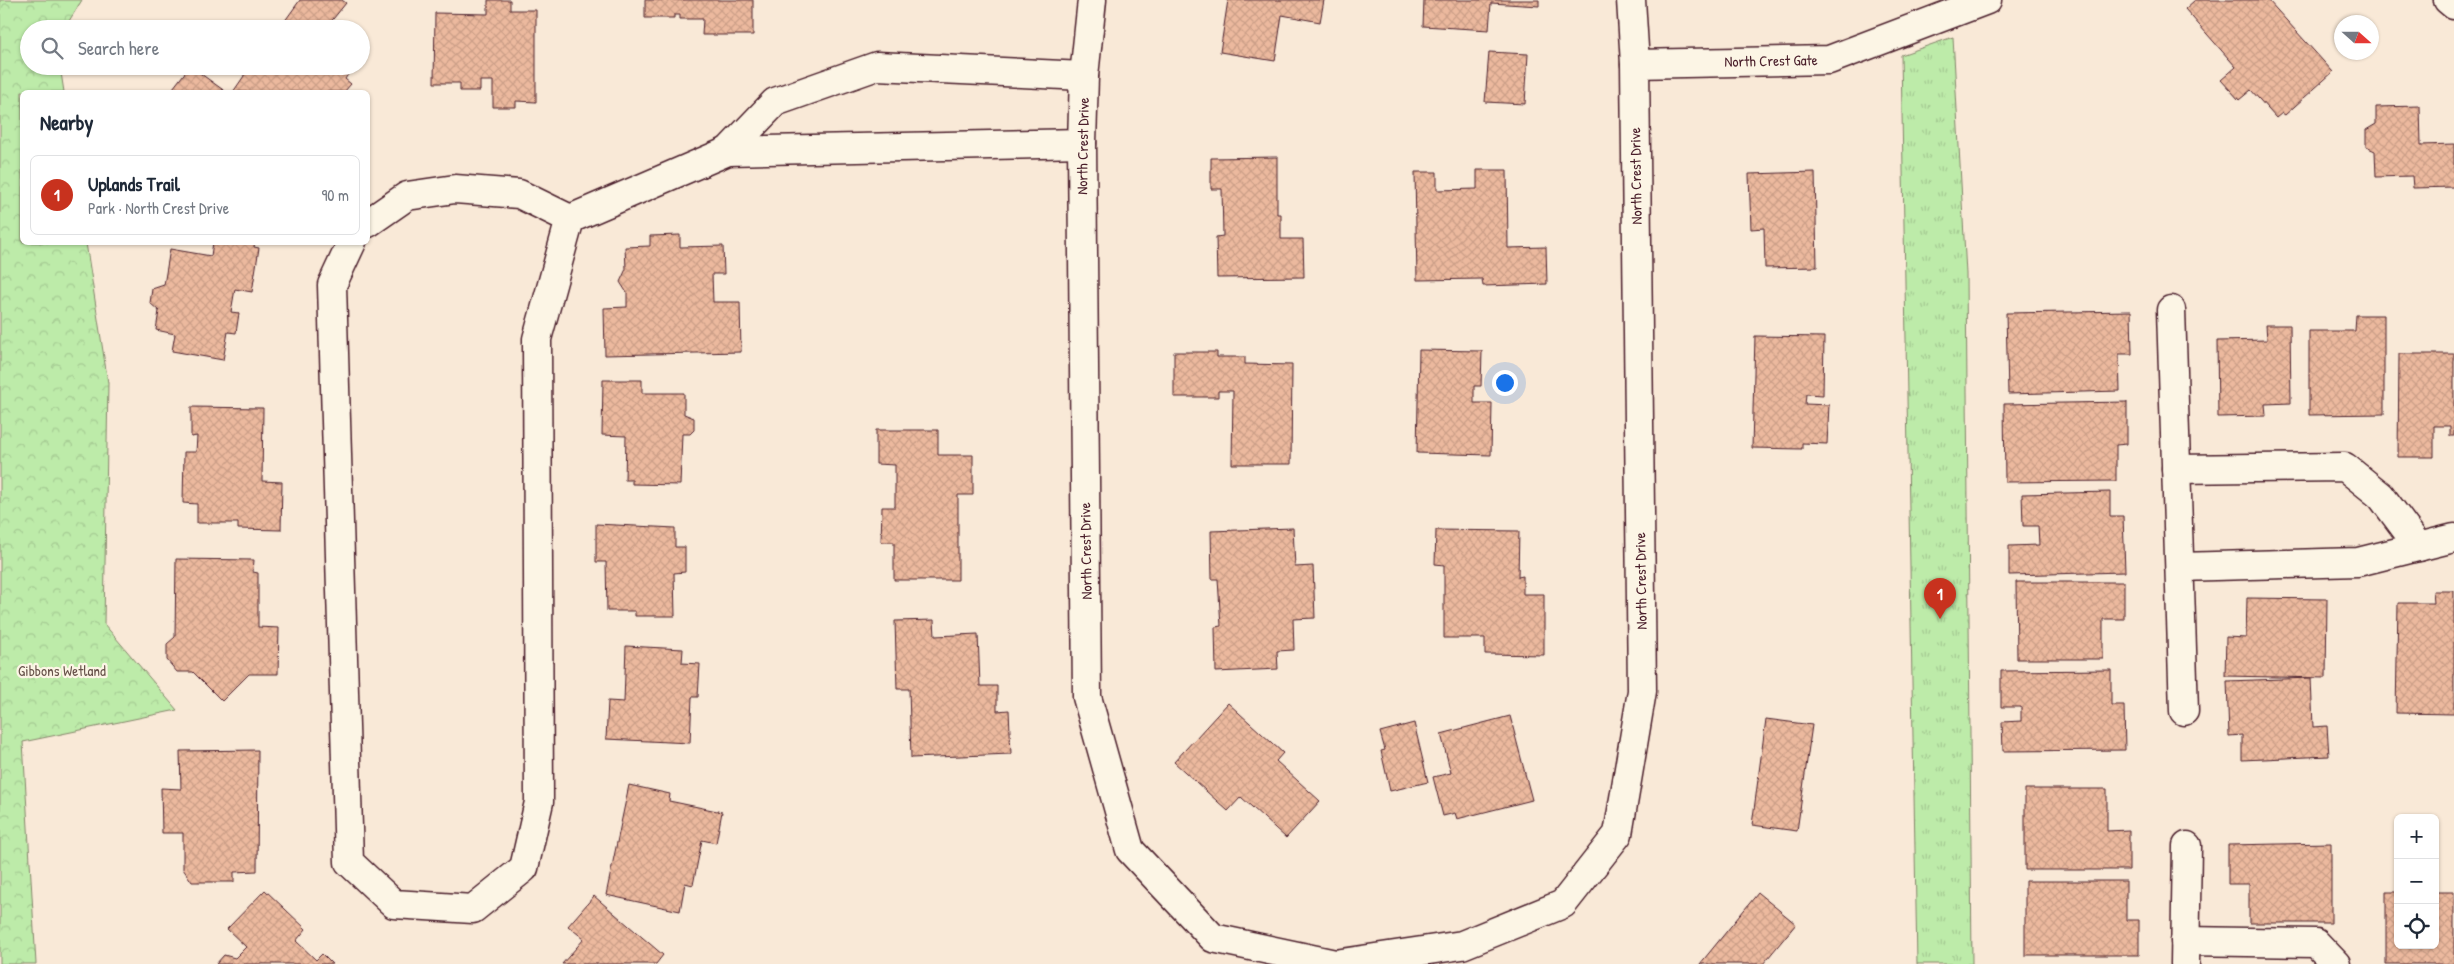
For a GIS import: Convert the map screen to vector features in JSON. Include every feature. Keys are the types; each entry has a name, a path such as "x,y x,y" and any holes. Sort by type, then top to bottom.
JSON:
{"street":[{"name":"North Crest Drive","path":"1092,0 1084,76 1082,143 1087,697 1130,850 1213,938 1335,964 1462,945 1563,904 1618,834 1642,691 1635,64 1632,0"},
{"name":"North Crest Gate","path":"1635,64 1829,60 1987,0"},
{"path":"2448,0 2454,5"},
{"path":"728,151 775,102 877,66 1084,76"},
{"path":"370,222 407,196 455,189 519,194 570,218 728,151 1082,143"},
{"path":"351,245 332,285 349,862 394,904 473,909 524,868 539,802 537,339 570,218"},
{"path":"2171,310 2184,711"},
{"path":"2176,468 2345,467 2381,496 2419,547"},
{"path":"2180,567 2358,562 2454,538"},
{"path":"2187,846 2185,952 2316,943 2336,964"}],"green space":[{"name":"Gibbons Wetland","path":"0,0 82,0 70,20 20,20 20,75 61,75 64,90 20,90 20,245 86,245 108,383 104,624 177,710 23,742 36,964 0,964"},
{"path":"1953,37 1966,274 1972,964 1917,964 1901,55"}],"building":[{"path":"300,0 342,0 346,3 332,20 286,20"},
{"path":"488,0 510,0 510,10 536,10 536,102 516,101 516,107 493,107 493,81 480,81 480,91 460,91 460,83 434,83 435,13 488,14"},
{"path":"645,0 753,0 753,35 702,35 703,19 680,19 680,15 674,15 674,18 645,18"},
{"path":"1228,0 1324,0 1320,22 1282,15 1275,61 1220,52"},
{"path":"1424,0 1539,0 1539,6 1491,3 1489,30 1423,26"},
{"path":"2195,0 2268,0 2333,72 2285,115 2282,113 2276,118 2251,90 2239,100 2221,80 2236,67 2185,9"},
{"path":"1489,52 1528,54 1525,104 1485,102"},
{"path":"183,75 202,75 223,90 172,90"},
{"path":"348,75 345,79 351,84 346,90 234,90 244,76"},
{"path":"2420,106 2421,145 2454,144 2454,187 2413,188 2412,176 2376,177 2375,151 2366,147 2366,130 2376,124 2376,107"},
{"path":"1277,157 1277,214 1281,214 1281,239 1303,239 1304,277 1217,278 1216,237 1223,236 1222,189 1211,189 1211,158"},
{"path":"1477,170 1507,170 1508,248 1546,247 1547,284 1483,286 1482,279 1417,280 1415,172 1437,172 1437,190 1477,189"},
{"path":"1815,172 1817,267 1765,268 1764,228 1751,229 1749,174"},
{"path":"680,235 680,247 723,246 724,274 712,274 713,302 740,302 741,352 605,355 604,308 627,307 627,293 620,282 626,269 625,247 650,246 650,236"},
{"path":"213,245 254,245 254,247 259,248 252,292 235,289 231,312 239,313 236,333 228,332 223,360 172,351 175,334 156,330 159,311 150,303 152,289 164,285 170,249 211,256"},
{"path":"2131,311 2132,354 2119,354 2120,391 2008,394 2006,313"},
{"path":"2356,315 2384,315 2384,414 2309,415 2309,331 2355,331"},
{"path":"2266,325 2290,325 2291,403 2265,404 2266,416 2218,417 2217,341 2267,340"},
{"path":"1755,336 1824,337 1823,395 1806,394 1805,404 1829,405 1827,444 1802,443 1802,449 1752,448"},
{"path":"1419,350 1482,351 1481,386 1474,386 1474,403 1492,403 1491,455 1417,453"},
{"path":"1174,352 1217,352 1217,357 1245,357 1245,364 1292,365 1291,464 1232,464 1233,391 1218,391 1218,397 1174,397"},
{"path":"2399,354 2454,354 2454,436 2450,436 2450,426 2434,426 2434,457 2398,457"},
{"path":"603,380 642,380 642,393 684,393 684,414 694,418 694,430 690,434 682,434 680,485 632,484 632,480 625,480 626,436 602,435"},
{"path":"2127,402 2127,444 2116,445 2116,481 2005,482 2004,404"},
{"path":"191,407 263,408 262,481 282,482 281,530 238,529 238,523 197,523 197,504 183,503 184,452 196,452 197,436 191,437"},
{"path":"876,430 938,430 938,455 973,455 973,495 958,495 958,580 894,580 894,542 881,542 882,507 895,507 895,465 876,464"},
{"path":"2110,492 2110,516 2123,516 2125,572 2009,575 2009,546 2039,545 2038,526 2023,526 2022,494"},
{"path":"596,524 675,528 675,547 685,547 685,572 674,573 675,616 635,616 635,611 607,611 606,562 596,562"},
{"path":"1293,528 1295,567 1313,566 1315,618 1293,619 1294,650 1277,651 1278,669 1216,672 1215,627 1221,626 1218,579 1212,579 1211,531"},
{"path":"1436,530 1519,531 1518,577 1523,576 1523,594 1544,594 1544,655 1485,654 1485,638 1444,638 1444,565 1435,564"},
{"path":"176,559 254,560 253,572 258,573 258,627 279,628 278,674 249,674 222,701 193,672 177,672 167,660 167,644 175,637"},
{"path":"2016,582 2124,582 2124,619 2103,619 2103,659 2017,659"},
{"path":"2433,591 2454,591 2454,714 2396,713 2398,603 2434,603"},
{"path":"2247,598 2327,599 2326,678 2225,676 2226,637 2246,638"},
{"path":"934,620 935,636 978,634 980,686 997,686 997,711 1009,710 1011,754 911,758 909,689 897,689 895,621"},
{"path":"626,646 683,649 682,663 700,664 698,697 692,697 690,743 606,739 608,701 624,702"},
{"path":"2111,670 2111,705 2124,705 2125,750 2003,751 2002,722 2021,721 2021,707 2001,707 2001,671"},
{"path":"2311,678 2313,727 2327,726 2329,756 2242,760 2242,735 2229,736 2227,681"},
{"path":"1228,703 1283,753 1276,761 1320,801 1286,838 1241,797 1228,811 1174,762"},
{"path":"1510,716 1532,800 1457,819 1455,813 1443,816 1433,777 1451,773 1441,734"},
{"path":"1766,719 1812,725 1797,831 1752,825"},
{"path":"1414,723 1428,782 1390,791 1381,751 1385,750 1380,732"},
{"path":"258,750 257,871 234,872 234,882 192,882 183,869 183,833 162,833 161,788 181,789 180,751"},
{"path":"629,785 670,794 669,801 722,812 716,843 702,840 693,885 685,883 680,911 606,895"},
{"path":"2025,789 2107,789 2107,831 2129,830 2129,870 2025,870"},
{"path":"2331,843 2331,923 2249,923 2249,884 2228,884 2228,845"},
{"path":"2025,881 2126,881 2126,920 2139,920 2139,955 2025,955"},
{"path":"265,890 306,929 296,941 316,960 322,954 332,964 216,964 224,955 235,958 246,947 227,929"},
{"path":"2386,892 2394,892 2394,949 2439,949 2439,892 2454,892 2454,964 2386,964"},
{"path":"1758,893 1796,924 1763,964 1700,964"},
{"path":"594,896 663,955 656,964 562,964 584,939 568,926"}],"place":[{"name":"Uplands Trail","path":"1940,619"}]}
